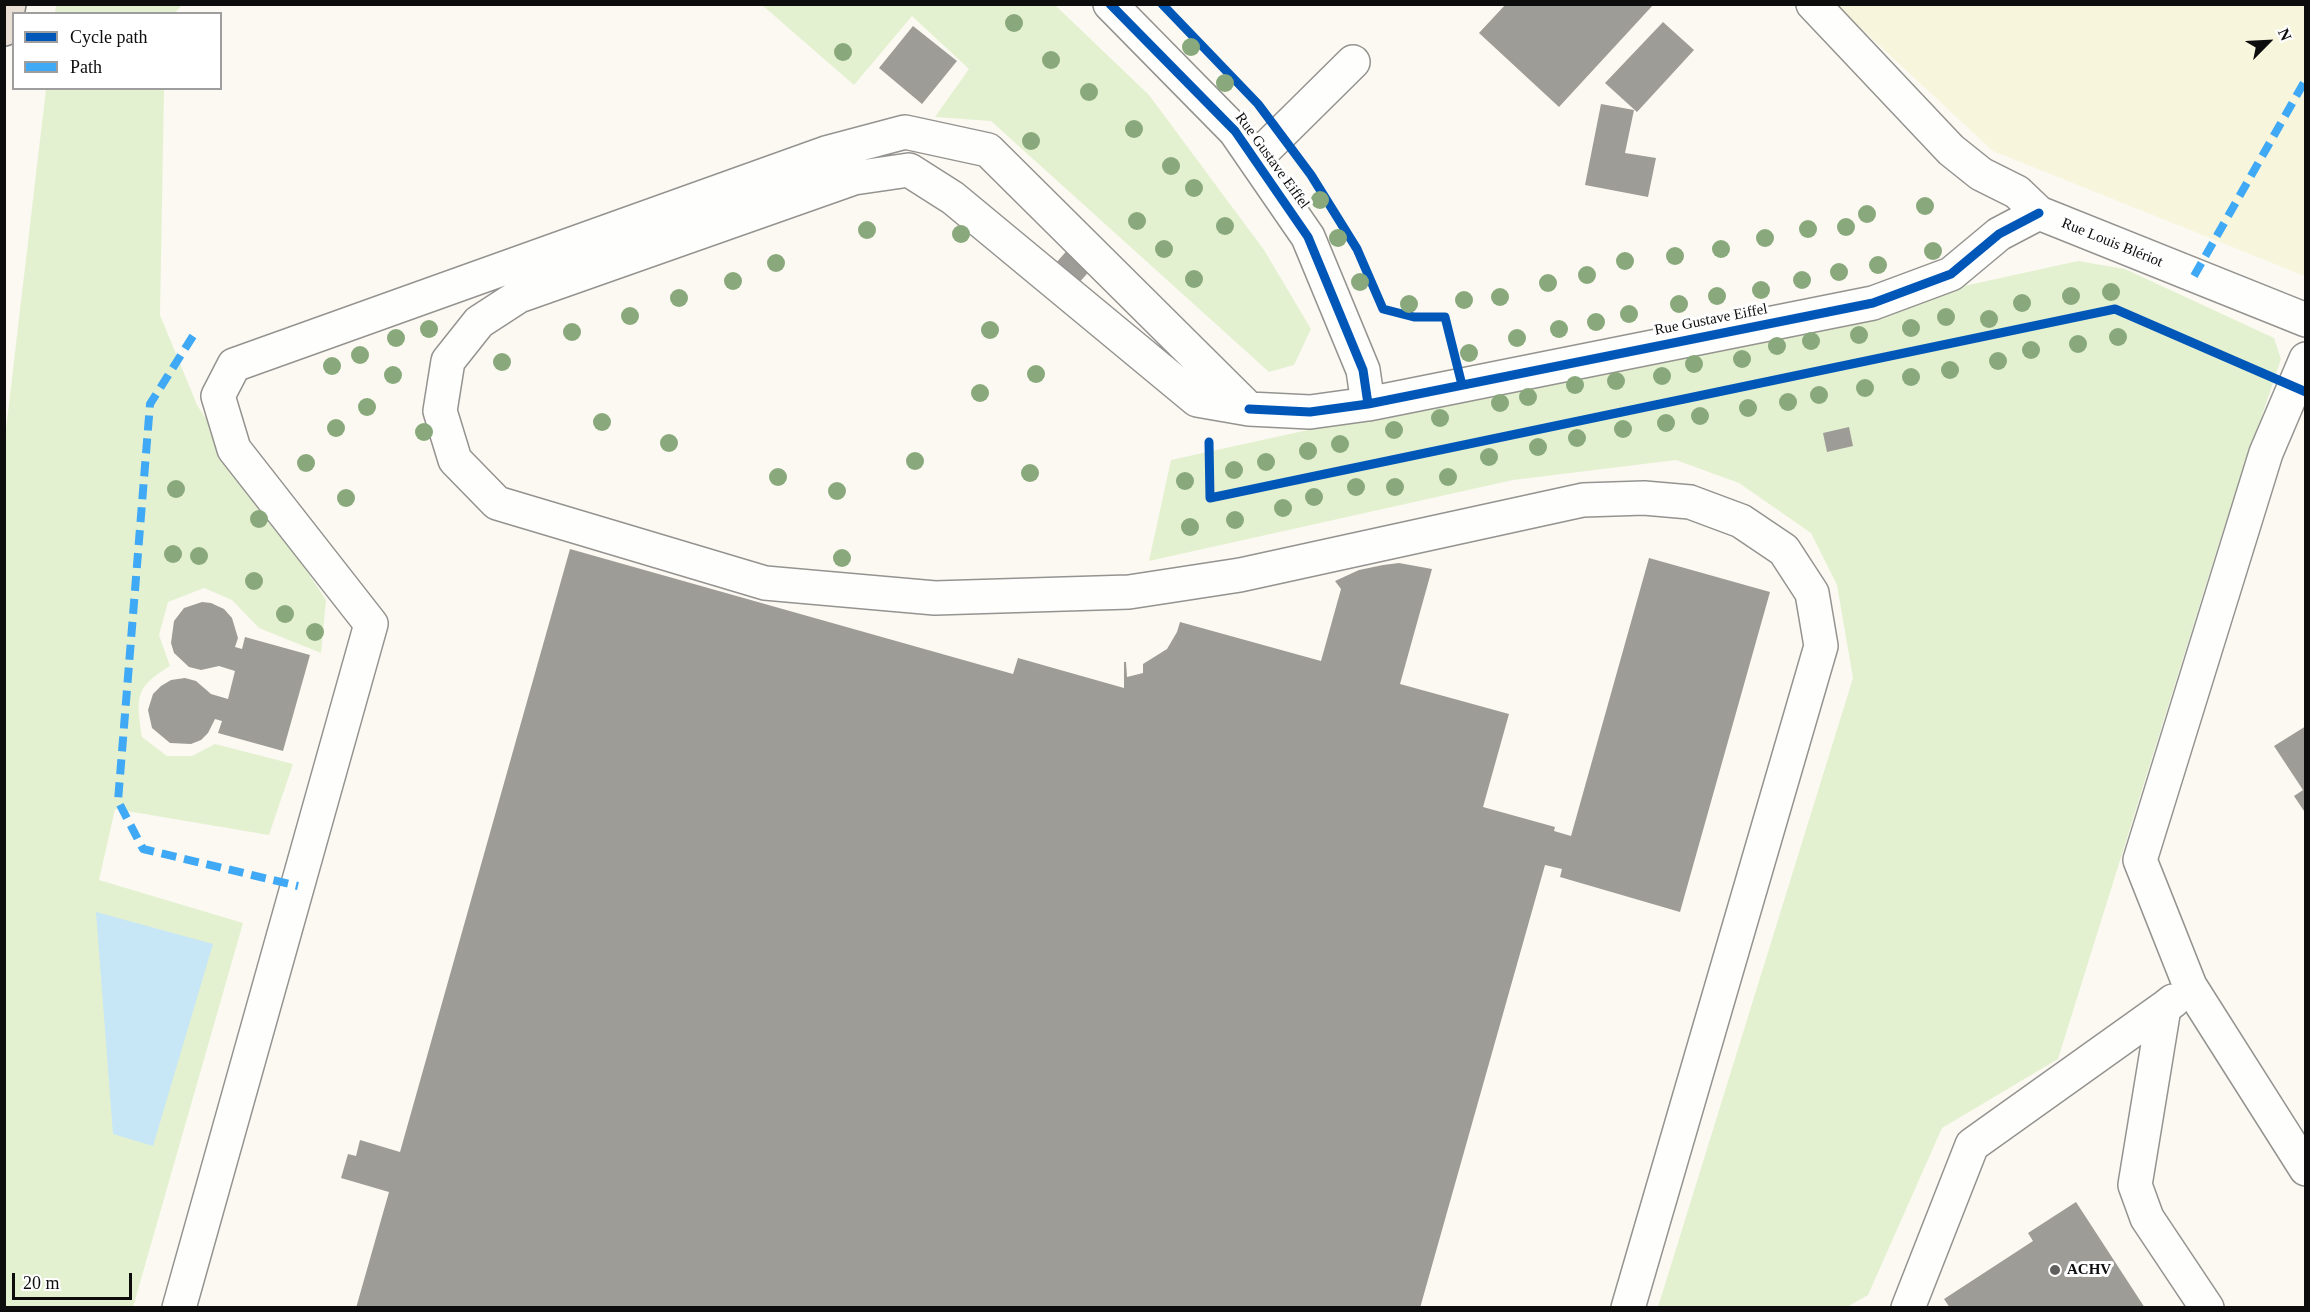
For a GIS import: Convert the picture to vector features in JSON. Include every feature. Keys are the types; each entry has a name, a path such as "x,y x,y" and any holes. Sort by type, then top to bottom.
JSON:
{"highway":[{"path":"4,18 8,4"},
{"path":"4,29 8,4"}],"street":[{"name":"Rue Gustave Eiffel","path":"1110,4 1235,131 1308,237 1363,370 1368,404"},
{"name":"Rue Louis Blériot","path":"1813,4 1951,150 1981,174 2017,192 2039,213 2306,320"},
{"path":"1255,159 1353,62"},
{"path":"179,1308 371,624 234,449 218,396 234,365 826,153 905,132 988,150 1249,409"},
{"name":"Rue Gustave Eiffel","path":"1628,1308 1821,646 1812,593 1784,550 1741,521 1690,502 1644,498 1583,500 1240,575 1129,592 935,598 765,582 498,503 455,460 440,411 448,361 479,322 519,296 854,178 909,170 953,198 1197,400 1249,409 1310,412 1368,404 1874,303 1951,274 1999,234 2039,213"},
{"path":"2306,359 2266,453 2140,860 2190,986 2306,1169"},
{"path":"1908,1308 1972,1145 2164,1008 2190,986"},
{"path":"2164,1008 2134,1185 2147,1218 2207,1308"}],"shaded area":[{"path":"1836,5 2305,5 2305,276 1993,151"}],"green space":[{"path":"56,4 182,5 176,12 55,12"},
{"path":"762,5 1055,5 1149,95 1264,250 1311,329 1294,365 1269,372 991,121 935,117 969,69 912,16 854,85"},
{"path":"46,90 164,90 160,315 197,405 326,600 321,653 259,628 232,600 204,588 168,602 159,635 170,666 149,681 140,696 139,713 142,737 167,756 192,756 215,744 293,764 269,835 115,809 99,880 243,923 133,1307 5,1307 4,446"},
{"path":"2078,261 2125,269 2274,338 2281,359 2219,543 2058,1059 1942,1128 1868,1295 1847,1307 1658,1307 1853,678 1837,585 1811,533 1739,483 1676,460 1513,480 1149,561 1171,460"}],"water":[{"path":"96,912 213,944 153,1146 113,1134"}],"building":[{"path":"1506,4 1654,4 1559,107 1479,33"},
{"path":"1663,22 1694,50 1637,112 1605,83"},
{"path":"913,26 957,61 922,104 879,68"},
{"path":"1601,104 1634,110 1625,153 1656,158 1648,197 1585,185"},
{"path":"1071,246 1094,266 1077,285 1055,264"},
{"path":"1849,427 1853,446 1827,452 1823,433"},
{"path":"570,549 1013,674 1018,658 1124,688 1124,662 1126,662 1127,677 1143,673 1143,664 1167,649 1180,622 1321,661 1341,589 1335,581 1359,570 1399,563 1432,569 1400,684 1509,714 1483,807 1555,827 1554,831 1571,836 1649,558 1770,592 1680,912 1560,877 1562,869 1545,865 1420,1308 356,1308 389,1192 341,1178 348,1154 356,1156 360,1140 400,1152"},
{"path":"202,602 224,609 232,618 238,638 235,647 242,649 245,637 310,655 283,751 218,733 222,721 215,719 208,733 201,740 191,744 170,743 152,728 148,710 153,694 171,680 185,678 196,681 211,694 228,699 235,671 219,666 201,670 189,667 174,653 171,643 174,621 184,608"},
{"path":"2306,726 2306,814 2294,796 2303,790 2274,746"},
{"name":"ACHV","path":"2076,1202 2145,1308 1950,1308 1944,1299 2033,1241 2028,1233"}],"marked path":[{"path":"2194,276 2306,79"},
{"path":"193,336 150,404 118,801 143,849 298,886"}],"cycle path":[{"path":"1110,4 1235,131 1308,237 1363,370 1368,404"},
{"path":"1162,4 1258,104 1311,175 1357,249 1383,309 1414,317 1445,317 1462,385"},
{"path":"1249,409 1310,412 1368,404 1873,303 1951,274 1999,234 2039,213"},
{"path":"1209,442 1210,498 2115,309 2306,392"}],"place":[{"name":"ACHV","path":"2055,1270"}]}
